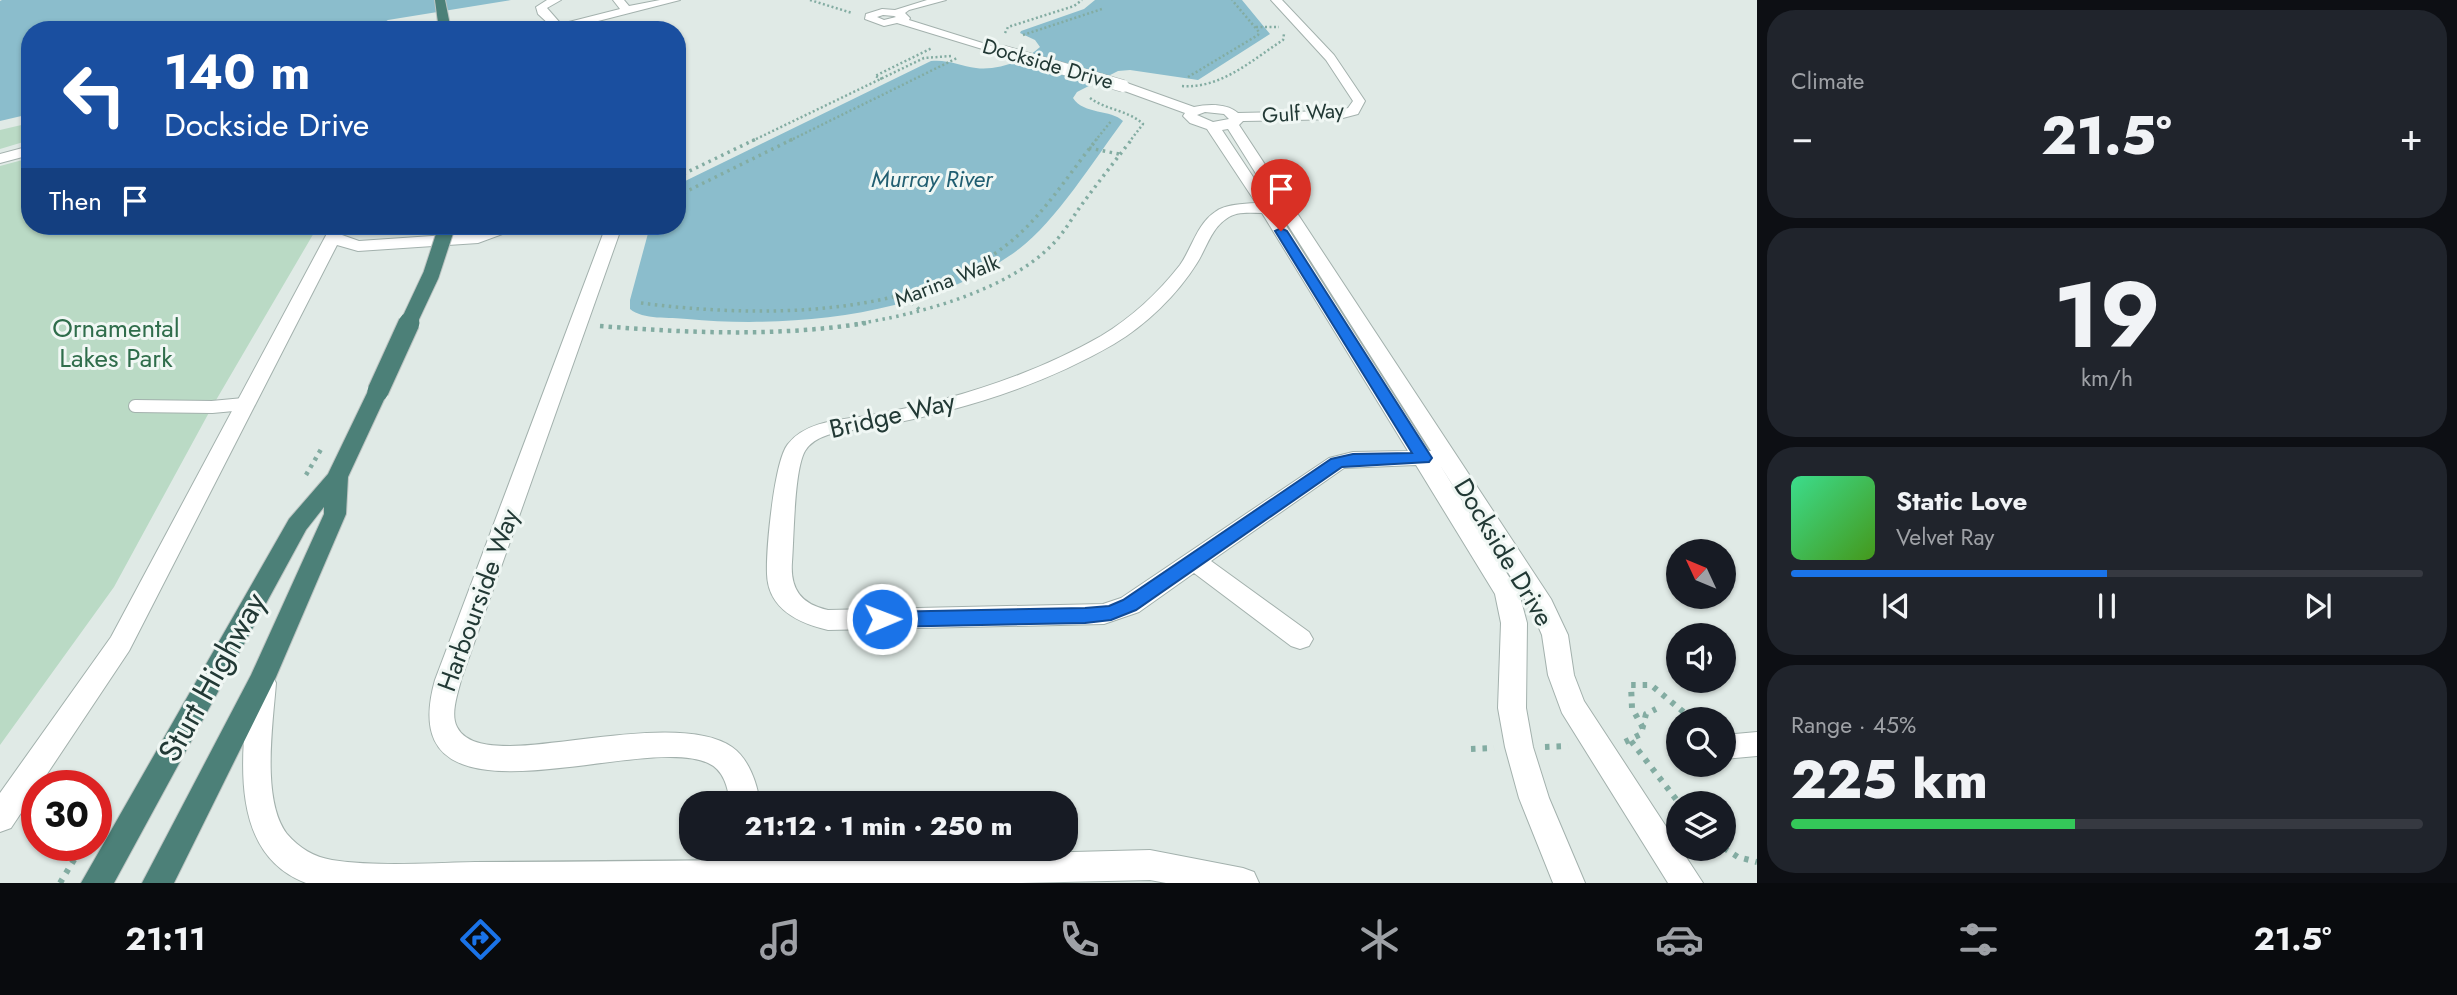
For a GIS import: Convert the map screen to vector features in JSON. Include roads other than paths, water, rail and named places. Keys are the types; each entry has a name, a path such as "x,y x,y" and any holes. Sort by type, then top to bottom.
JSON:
{"highway":[{"path":"440,0 444,21"},
{"name":"Sturt Highway","path":"97,883 297,525 337,477 431,275 443,235"},
{"name":"Sturt Highway","path":"158,883 263,677 335,514 337,477"}],"street":[{"path":"548,21 541,7 556,0"},
{"path":"618,0 627,10"},
{"path":"585,21 675,0"},
{"path":"910,0 882,12 899,17 905,8 941,0"},
{"name":"Gulf Way","path":"1227,123 1339,115 1353,111 1359,101 1330,58 1276,0"},
{"name":"Dockside Drive","path":"899,17 1122,86 1193,111 1190,113 1192,119 1227,123 1277,209 1435,458 1548,618 1555,635 1561,675 1573,705 1653,835 1687,883"},
{"path":"1193,111 1213,108 1227,111 1227,123"},
{"path":"0,159 21,153"},
{"name":"Bridge Way","path":"1277,209 1230,211 1213,220 1186,267 1156,301 1109,339 1041,373 965,399 875,421 830,428 806,437 793,451 779,572 780,587 790,603 811,617 828,620 1085,616 1111,613 1130,605 1337,463 1353,459 1435,458"},
{"path":"0,818 120,644 334,235"},
{"path":"341,235 358,246 478,238 486,235"},
{"name":"Harbourside Way","path":"611,235 449,680 442,703 441,720 448,738 458,748 479,757 512,760 664,745 695,746 716,752 727,760 741,783 743,791"},
{"name":"Dockside Drive","path":"1435,458 1510,601 1514,623 1511,672 1514,728 1534,798 1569,883"},
{"path":"1194,561 1300,639"},
{"path":"263,677 255,761 260,803 275,842 288,856 305,867 331,875 391,878 745,869 1150,865 1244,883"},
{"path":"1736,746 1757,744"},
{"path":"112,883 116,849"}],"lane":[{"path":"135,406 212,407 244,404"}],"water":[{"path":"2,0 511,0 386,21 21,21 21,116 0,121"},
{"name":"Murray River","path":"1095,0 1242,0 1270,34 1198,80 1130,70 1118,71 1077,92 1073,98 1084,107 1123,121 1074,189 1033,237 984,271 945,289 903,303 860,312 771,322 657,317 635,313 630,309 648,235 686,235 686,181 931,61 984,69 1018,61 1040,47 1035,40 1020,33 1021,31 1084,9"}],"park label":[{"name":"Ornamental Lakes Park","path":"116,343"}]}
